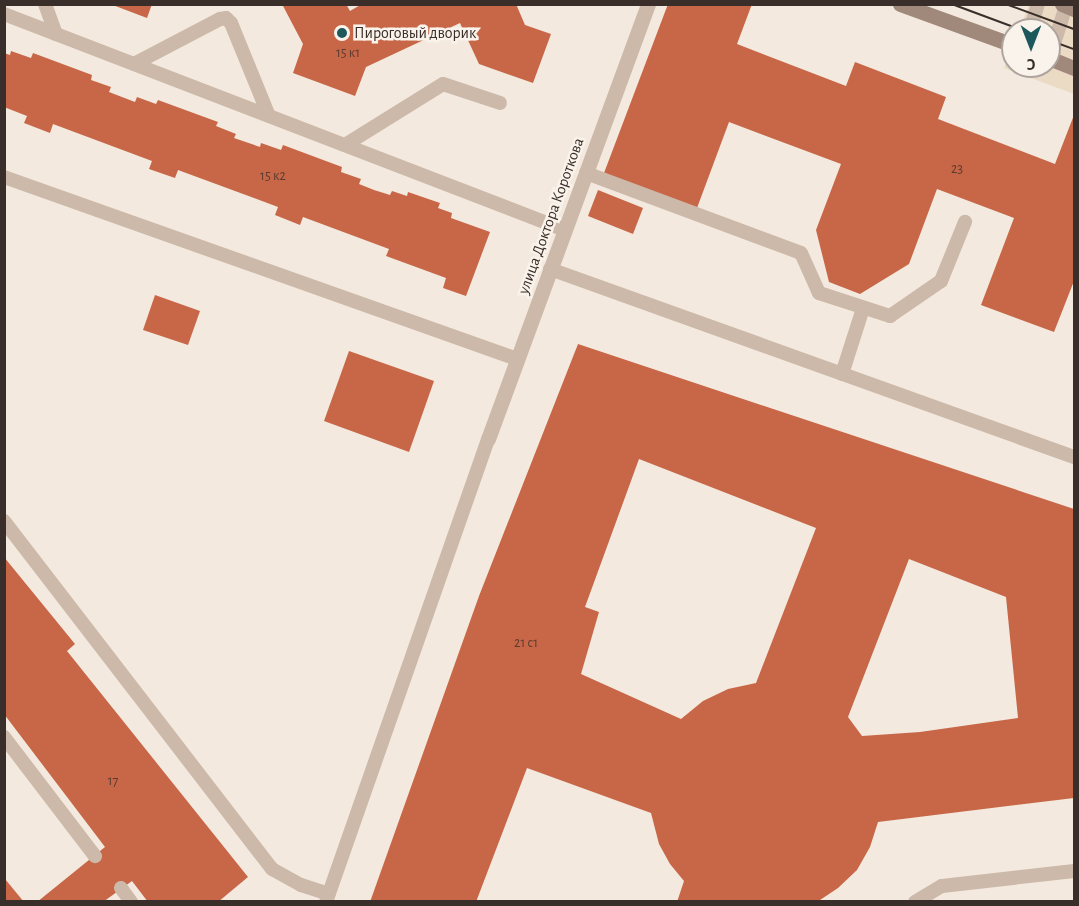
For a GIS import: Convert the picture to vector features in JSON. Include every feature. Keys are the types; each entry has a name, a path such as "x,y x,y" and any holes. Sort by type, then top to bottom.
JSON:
{"main road":[{"path":"900,4 1001,41"}],"street":[{"name":"улица Доктора Короткова","path":"488,439 648,4"}],"lane":[{"path":"45,4 56,34"},
{"path":"1061,26 1068,7"},
{"path":"4,14 565,230"},
{"path":"134,64 226,18 231,22 269,116"},
{"path":"345,145 443,84 500,103"},
{"path":"586,173 801,253 819,293 890,316 941,280 965,222"},
{"path":"4,177 517,359"},
{"path":"550,269 1074,457"},
{"path":"842,374 863,308"},
{"path":"4,520 272,869 328,898 488,439"},
{"path":"4,737 95,856"},
{"path":"915,902 942,886 1074,871"},
{"path":"121,888 131,902"}],"shaded area":[{"path":"1029,5 1074,5 1074,94 1031,78 1061,78 1061,18 1024,18"}],"building":[{"path":"110,4 152,4 147,18"},
{"path":"282,4 346,4 350,11 362,4 516,4 525,25 551,34 533,83 479,64 460,23 366,67 355,96 293,73 303,44"},
{"path":"668,4 752,4 737,44 846,86 855,62 946,97 938,119 1055,164 1074,115 1074,281 1054,332 981,305 1014,218 937,189 909,264 860,294 829,282 816,230 841,164 729,122 697,208 604,173"},
{"path":"11,51 31,58 33,53 92,75 91,80 111,87 109,92 135,102 137,97 156,104 158,100 218,122 216,126 236,134 234,138 260,147 261,143 281,150 283,145 342,167 341,172 361,179 359,184 374,190 390,195 392,191 407,196 408,192 440,203 438,208 452,213 451,218 490,232 466,296 443,288 446,278 386,256 389,249 303,217 300,225 275,215 278,207 178,170 175,178 149,169 152,161 53,124 50,133 24,123 27,116 4,107 4,53 10,55"},
{"path":"598,190 643,208 633,234 588,216"},
{"path":"155,295 200,311 188,345 143,330"},
{"path":"578,344 1074,509 1074,798 878,822 870,847 857,870 838,888 817,902 677,902 684,881 670,864 659,844 651,813 527,768 476,902 370,902 479,596","holes":["639,459 816,528 756,683 728,689 703,701 681,719 581,674 599,612 585,607","909,559 1006,597 1018,718 920,732 862,736 848,717"]},
{"path":"349,351 434,381 409,452 324,421"},
{"path":"4,557 75,644 67,651 248,877 218,902 148,902 132,881 103,902 37,902 105,847 4,714"},
{"path":"5,879 24,902 5,902"}],"tram line":[{"path":"952,4 1001,22"},
{"path":"1006,4 1074,29"},
{"path":"1061,44 1074,49"}],"place":[{"name":"Пироговый дворик","path":"342,33"}]}
